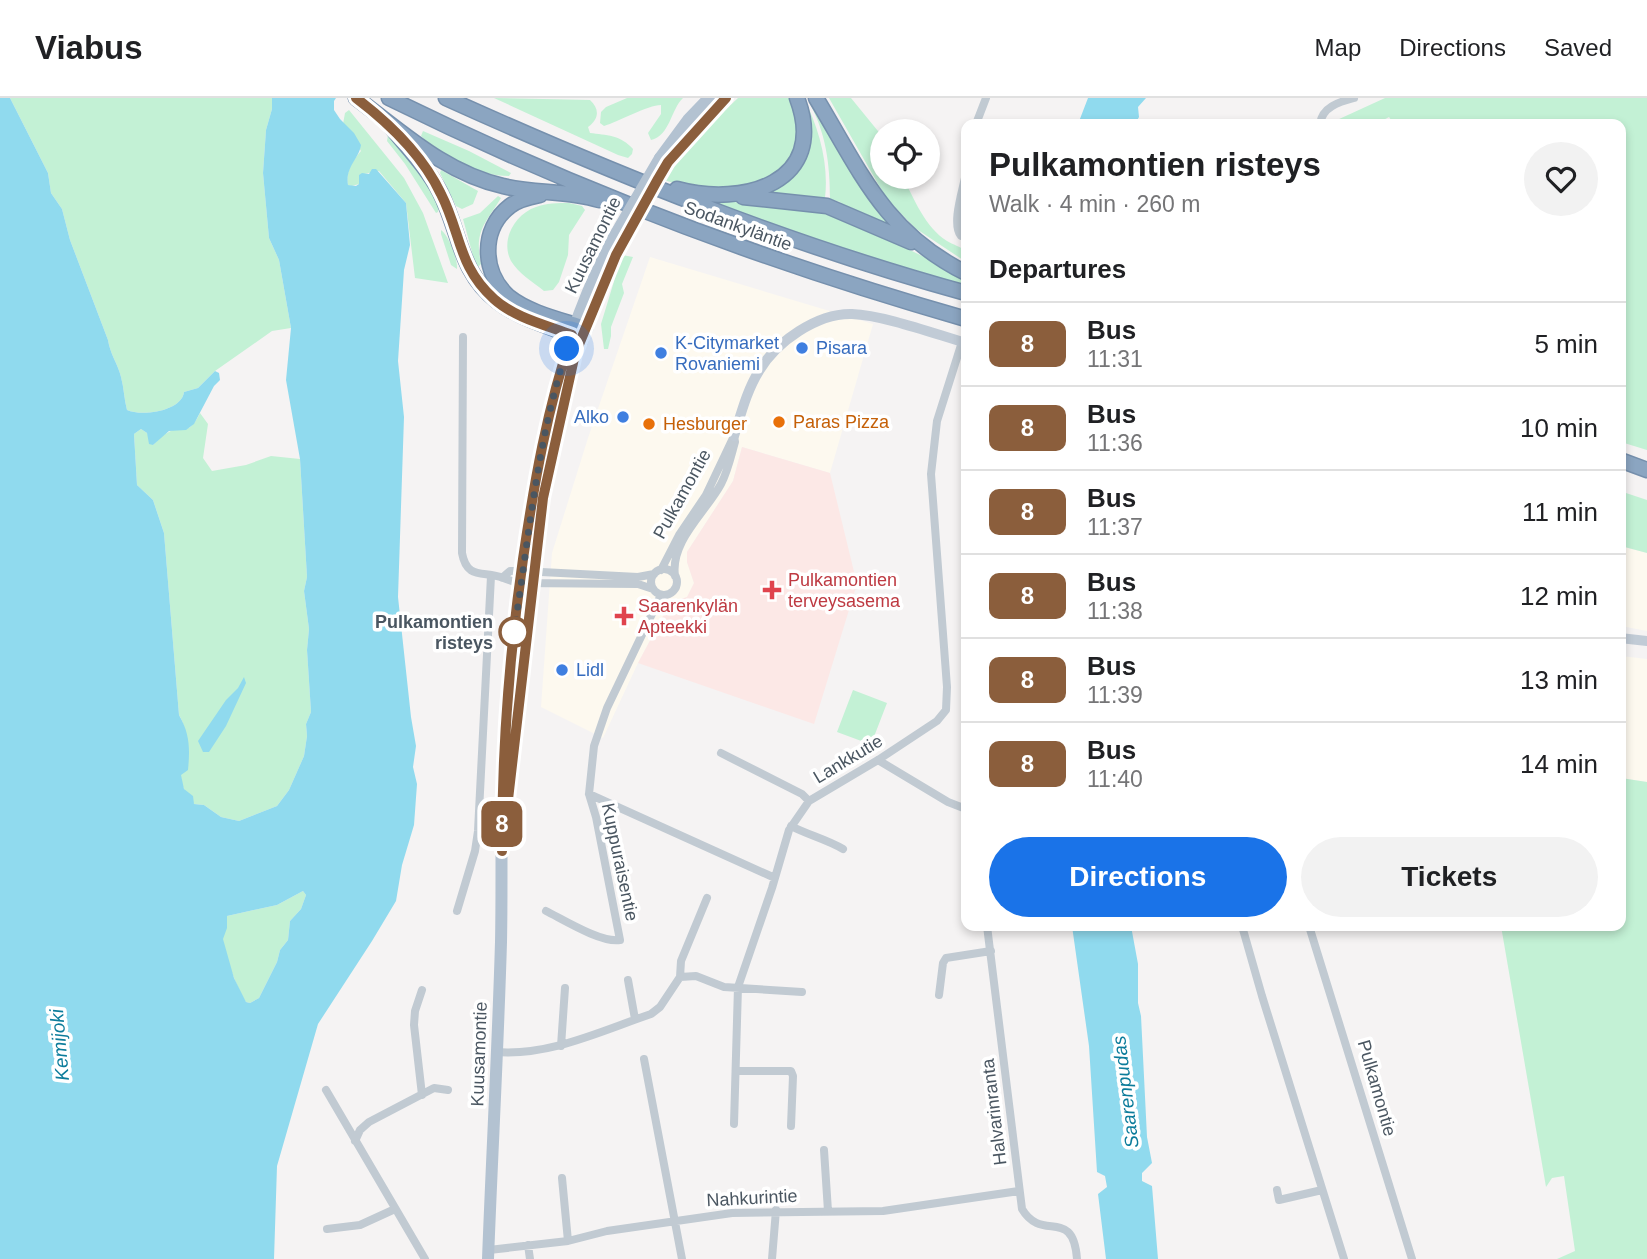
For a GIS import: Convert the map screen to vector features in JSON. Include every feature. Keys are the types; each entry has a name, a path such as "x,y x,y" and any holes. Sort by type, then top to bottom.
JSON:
{"highway":[{"path":"356,98 423,149 475,178 503,186 577,194 607,202 618,200"},
{"name":"Sodankyläntie","path":"389,98 478,141 671,222 772,260 961,317"},
{"name":"Sodankyläntie","path":"446,98 666,191 841,255 961,291"},
{"path":"731,196 764,188 777,181 794,164 804,133 804,122 797,98"},
{"path":"816,98 875,197 919,244"},
{"path":"388,124 433,179 448,210 462,254 481,285 493,298 513,312 578,332"},
{"path":"666,191 677,189 706,195 827,206 919,244 961,270"},
{"path":"550,192 526,198 511,205 504,212 488,242 489,264 498,285 511,298 578,332"},
{"path":"1626,463 1647,472"},
{"path":"1626,470 1647,472"}],"main road":[{"path":"664,160 680,130 709,98"},
{"path":"664,160 726,98"},
{"name":"Kuusamontie","path":"488,1254 504,762 510,668 527,577 542,448 578,332 618,239 664,160"}],"street":[{"path":"978,119 986,98"},
{"path":"1320,119 1326,110 1338,102 1354,98"},
{"path":"961,203 955,221 957,232 961,236"},
{"name":"Pulkamontie","path":"658,572 705,495 734,436 751,386 762,366 792,337 838,314 867,315 961,342"},
{"path":"463,337 462,553 471,571 503,577 527,577 638,577 669,570 677,583 673,592 661,595 638,584 527,577"},
{"name":"Lankkutie","path":"734,1124 738,987 791,826 809,801 929,728 942,716 948,702 931,474 937,421 961,352"},
{"name":"Pulkamontie","path":"675,576 678,551 722,482 735,442 734,436"},
{"path":"653,589 651,582 658,572"},
{"path":"457,911 475,851 478,831 491,576"},
{"name":"Kuppuraisentie","path":"546,911 601,937 620,940 589,794 593,746 661,595"},
{"path":"1626,639 1647,641"},
{"path":"721,753 802,794 809,801"},
{"path":"878,760 948,802 961,806"},
{"path":"589,794 775,878"},
{"path":"791,826 805,834 826,839 843,849"},
{"path":"496,1052 514,1054 561,1045 651,1014 660,1007 680,976 681,961 707,898"},
{"name":"Halvarinranta","path":"988,931 1022,1209 1027,1219 1034,1224 1062,1228 1069,1232 1076,1242 1077,1259"},
{"path":"1243,931 1343,1259"},
{"name":"Pulkamontie","path":"1311,931 1412,1259"},
{"path":"939,995 946,958 991,951"},
{"path":"680,976 696,976 724,987 802,992"},
{"path":"628,981 635,1019"},
{"path":"561,1045 565,988"},
{"path":"422,990 414,1024 422,1095"},
{"path":"643,1059 682,1259"},
{"path":"736,1071 791,1071 792,1126"},
{"path":"355,1140 360,1130 369,1122 434,1088 448,1090"},
{"path":"326,1090 425,1259"},
{"path":"824,1150 828,1210"},
{"path":"562,1178 568,1241"},
{"path":"1277,1190 1279,1200 1322,1190"},
{"name":"Nahkurintie","path":"488,1254 528,1245 568,1241 607,1231 732,1213 776,1210 883,1211 1019,1191"},
{"path":"327,1229 360,1225 395,1209"},
{"path":"772,1259 776,1210"},
{"path":"528,1245 530,1259"}],"shaded area":[{"path":"650,257 873,324 830,473 742,447 733,481 687,552 687,562 694,583 687,597 670,603 603,738 541,707 552,553"},
{"name":"Pulkamontien terveysasema","path":"742,447 830,473 857,584 814,724 638,663 670,603 687,597 694,583 687,562 687,552 733,481"},
{"path":"1626,548 1647,553 1647,631 1626,627"},
{"path":"1626,657 1647,659 1647,782 1626,779"}],"green space":[{"path":"10,98 272,98 266,130 263,173 269,238 279,260 291,328 272,331 215,371 198,388 184,392 182,399 169,408 142,413 127,410 120,372 70,240 62,209 51,193 48,173"},
{"path":"494,98 590,100 597,114 588,127 590,133 613,136 623,141 633,149 632,154 628,158 618,155"},
{"path":"627,98 683,98 666,128 651,140 648,133 661,114 661,105 604,126 600,123 601,112 606,107"},
{"path":"738,98 791,98 799,138 784,169 751,189 683,186 664,180 698,136"},
{"path":"804,98 822,146 826,172 825,198 755,197 791,174"},
{"path":"829,98 851,98 870,121 870,170"},
{"path":"1385,98 1647,98 1647,450 1626,444 1626,119 1339,119"},
{"path":"811,100 905,237 830,199 826,149 809,102"},
{"path":"349,110 404,178 423,213 448,283 415,278 406,203 379,171 359,175 359,184 348,185 349,171 361,151 343,124 345,113"},
{"path":"423,131 511,173 509,176 486,173 464,164 425,140 421,136"},
{"path":"388,135 422,176 439,207 438,212 436,213 387,141"},
{"path":"441,170 478,191 473,204 462,209 456,206"},
{"path":"881,189 909,189 932,228 961,248 961,259 915,228"},
{"path":"498,196 501,198 482,228 479,243 481,264 476,267 463,219 480,213"},
{"path":"719,201 792,206 839,216 961,275 961,287 717,207"},
{"path":"569,203 582,206 585,210 569,235 568,255 559,282 553,290 544,291 511,261 507,245 509,237 516,222 528,210 544,205"},
{"path":"441,230 452,248 457,269 451,265"},
{"path":"622,255 633,257 622,284 624,293 611,327 608,349 604,349 601,324"},
{"path":"200,413 208,424 203,458 212,471 246,465 271,456 300,459 311,712 306,724 304,756 289,790 277,806 239,821 221,817 204,805 194,804 181,780 185,734 179,715 164,533 153,500 137,485 134,434 141,429 147,433 153,445 172,430 192,426"},
{"path":"1626,493 1647,500 1647,553 1626,547"},
{"path":"853,690 887,703 870,747 837,732"},
{"path":"1626,779 1647,782 1647,1259 1557,1259 1575,1251 1564,1176 1552,1178 1546,1187 1502,931 1626,931"},
{"path":"303,891 306,895 301,909 290,921 288,940 280,950 259,998 250,1003 246,1002 223,944 227,916 277,905"}],"water":[{"name":"Kemijoki","path":"0,98 10,98 48,173 51,193 62,209 70,240 120,372 127,410 142,413 169,408 182,399 184,392 198,388 215,371 219,373 220,380 214,386 194,424 186,430 169,431 153,445 149,444 147,433 141,429 134,434 137,485 153,500 164,533 179,715 189,748 188,770 181,775 184,789 193,796 194,804 204,805 221,817 239,821 277,806 289,790 304,756 306,724 311,712 300,459 286,380 291,328 279,260 269,238 263,173 266,130 272,98 336,98 334,110 361,145 348,173 348,185 356,186 359,184 359,175 369,174 372,169 376,169 406,203 410,245 404,270 398,361 404,417 398,597 416,746 413,767 417,784 414,825 402,865 396,901 318,1024 277,1166 274,1259 0,1259","holes":["303,891 306,895 301,909 290,921 288,940 280,950 259,998 250,1003 246,1002 234,978 223,939 227,916 277,905"]},
{"path":"1088,98 1146,98 1138,107 1138,119 1080,119"},
{"path":"244,677 246,683 226,726 209,752 203,752 198,741"},
{"name":"Saarenpudas","path":"1073,931 1132,931 1138,964 1147,1137 1152,1163 1142,1173 1142,1181 1152,1186 1158,1259 1106,1259 1098,1194 1107,1187 1105,1176 1097,1172 1089,1046"}],"bus line":[{"name":"8","path":"356,98 388,124 433,179 448,210 462,254 481,285 493,298 513,312 572,335 542,448 528,523 510,668 502,800 502,851 543,498 575,354 599,293 638,212 668,162 726,98"}],"place":[{"name":"Pisara","path":"802,348"},
{"name":"K-Citymarket Rovaniemi","path":"661,353"},
{"name":"Alko","path":"623,417"},
{"name":"Paras Pizza","path":"779,422"},
{"name":"Hesburger","path":"649,424"},
{"name":"Pulkamontien terveysasema","path":"772,590"},
{"name":"Saarenkylän Apteekki","path":"624,616"},
{"name":"Pulkamontien risteys","path":"514,632"},
{"name":"Lidl","path":"562,670"}],"route":[{"path":"514,632 528,523 542,448 567,349"}]}
